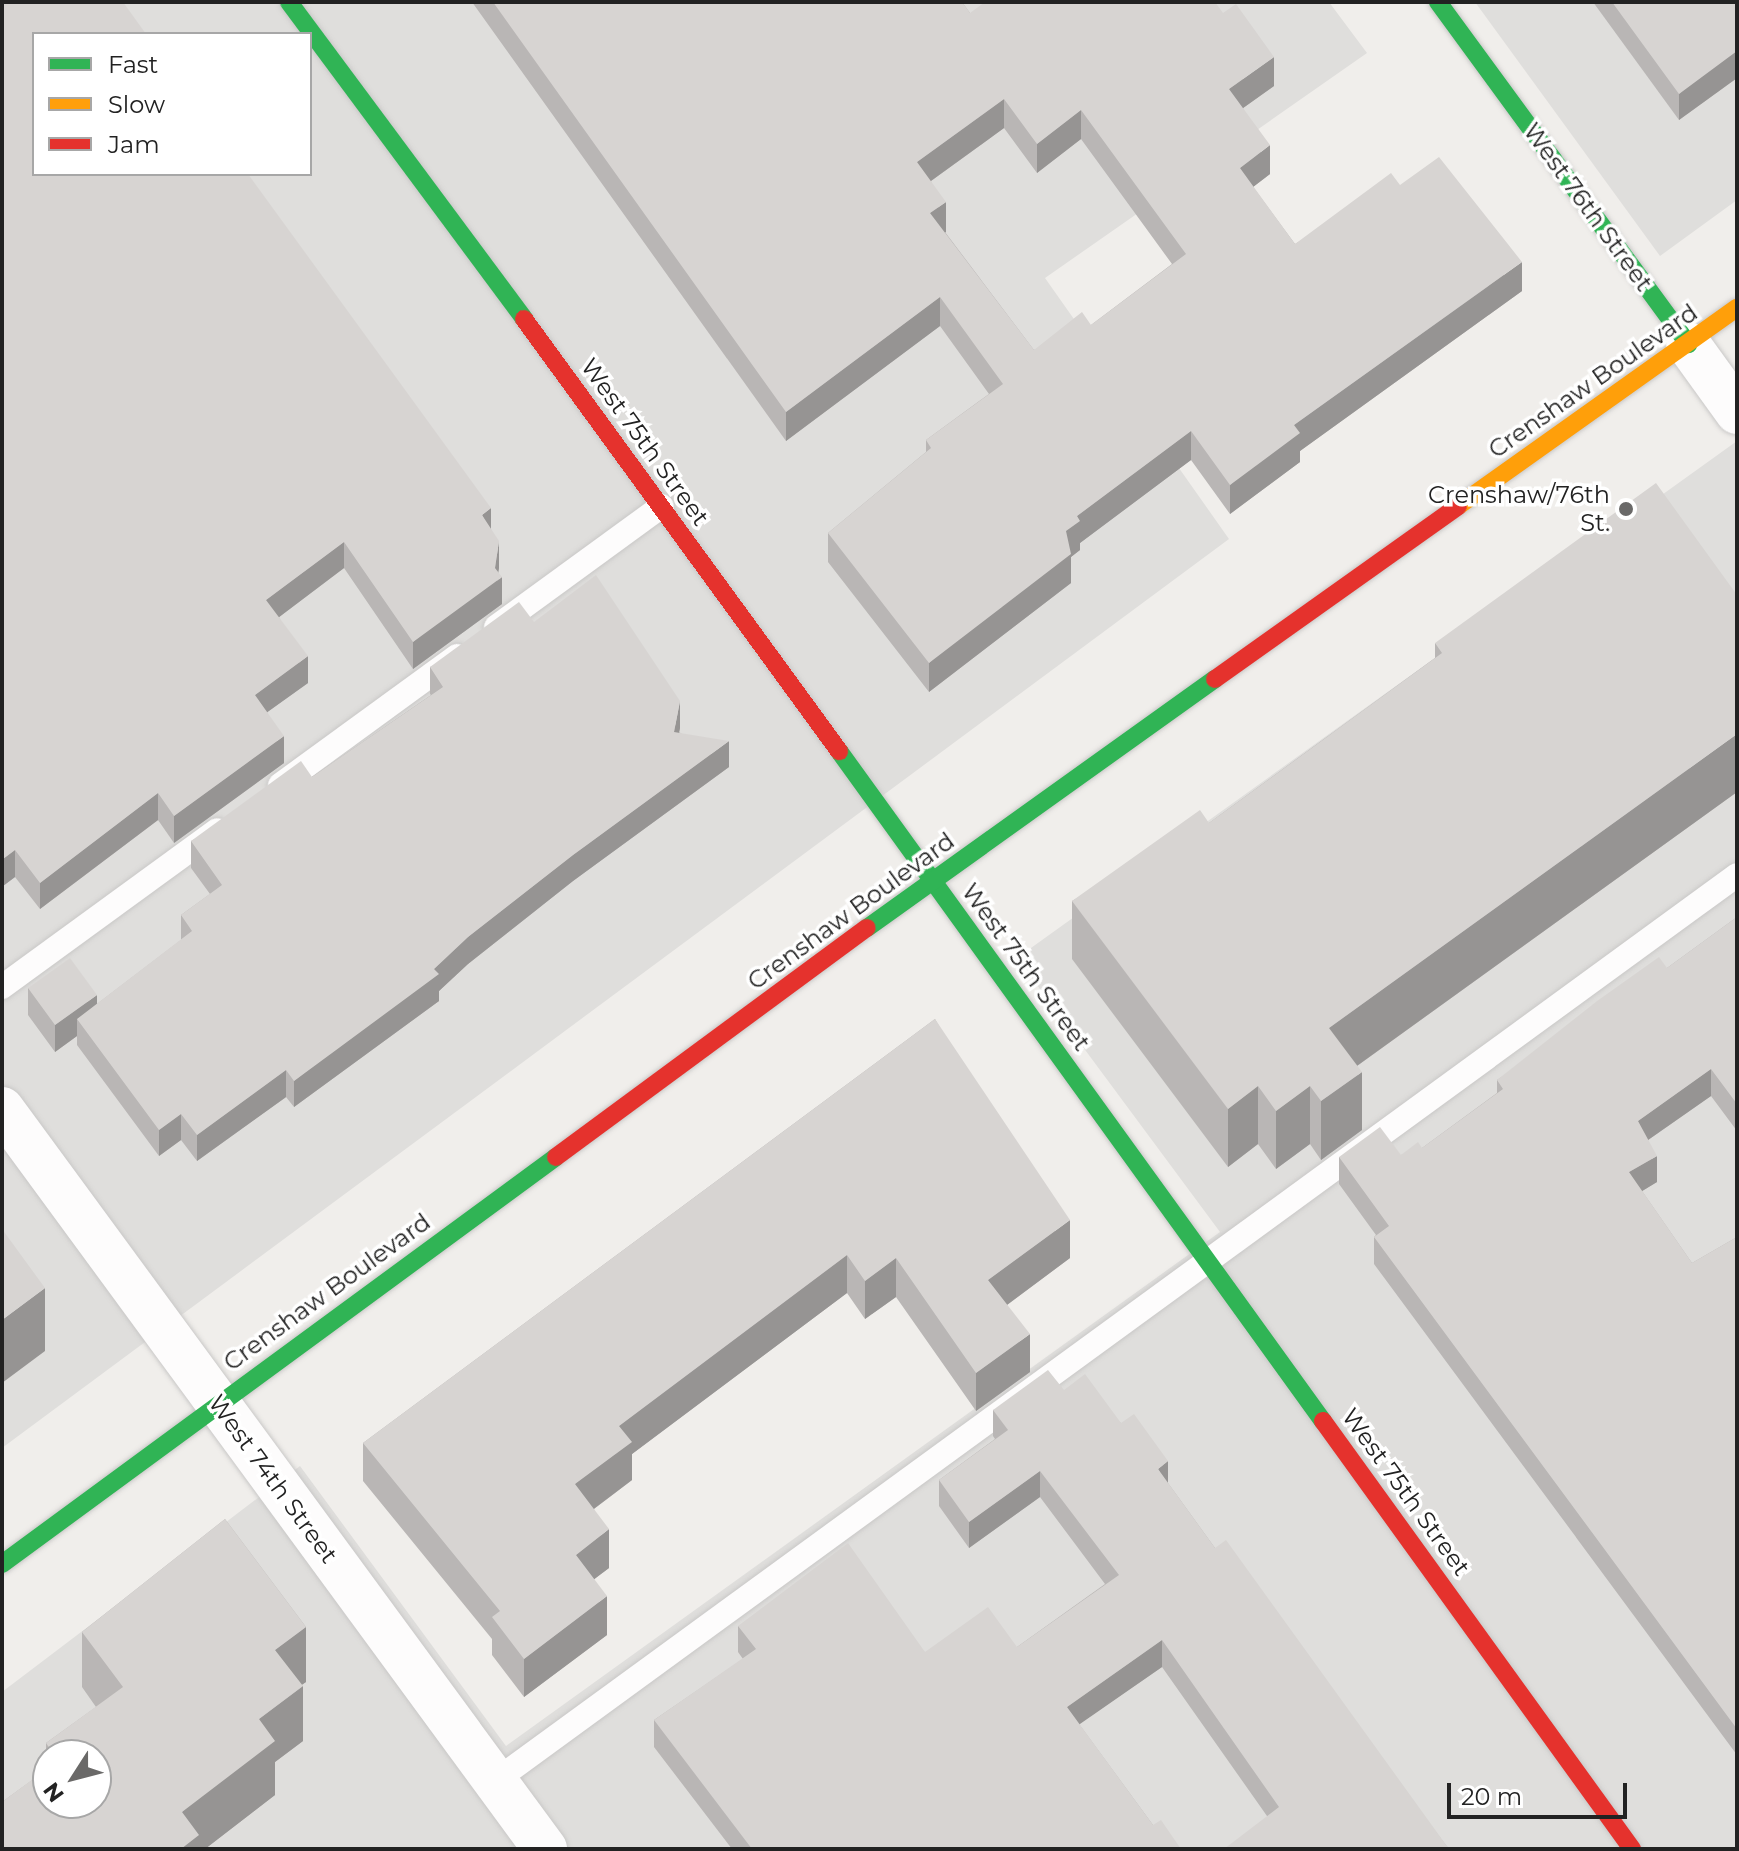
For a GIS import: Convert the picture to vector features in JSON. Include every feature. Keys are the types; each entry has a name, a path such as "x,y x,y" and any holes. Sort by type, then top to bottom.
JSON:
{"street":[{"name":"West 75th Street","path":"289,2 311,32"},
{"name":"West 76th Street","path":"1438,2 1737,412"},
{"name":"West 75th Street","path":"312,33 662,506 1208,1257 1632,1849"},
{"name":"Crenshaw Boulevard","path":"2,1564 217,1402 933,880 1737,308"},
{"name":"West 74th Street","path":"2,1109 545,1849"}],"lane":[{"path":"2,987 662,506"},
{"path":"495,1781 1208,1257 1737,875"}],"shaded area":[{"path":"2,2 1329,2 1367,53 1045,278 1229,539 2,1448"},
{"path":"1475,2 1737,2 1737,200 1660,256"},
{"path":"1737,441 1737,1849 2,1849 2,1692 300,1466 506,1746 1220,1232 1017,958"}],"building":[{"path":"2,2 123,2 145,32 32,32 32,176 249,176 491,508 482,515 499,541 495,568 502,577 413,642 344,542 266,600 308,656 255,695 284,736 174,816 158,793 40,883 15,850 2,858"},
{"path":"493,2 962,2 970,13 985,2 1215,2 1223,13 1236,4 1274,57 1229,89 1270,145 1240,168 1295,244 1391,173 1400,185 1439,157 1522,262 1294,425 1300,433 1230,485 1191,431 1077,516 1080,521 1066,531 1071,554 929,663 828,533 931,448 926,440 1003,384 940,297 786,412","holes":["1004,99 1037,144 1081,110 1186,254 1091,325 1082,312 1034,350 930,213 946,202 917,162"]},
{"path":"1612,2 1737,2 1737,51 1679,94"},
{"path":"1656,483 1737,595 1737,734 1329,1028 1362,1072 1321,1101 1310,1086 1276,1111 1258,1086 1228,1109 1072,901 1200,810 1209,823 1442,653 1435,643"},
{"path":"596,575 680,701 674,732 729,741 573,855 468,937 434,969 439,974 294,1081 286,1070 197,1135 181,1114 159,1130 77,1019 192,931 181,915 222,885 191,841 301,761 312,777 443,687 430,667 519,602 534,622"},
{"path":"1737,917 1737,1104 1711,1069 1638,1121 1657,1156 1629,1172 1692,1263 1737,1237 1737,1729 1374,1237 1389,1226 1339,1157 1380,1127 1401,1155 1418,1142 1422,1148 1503,1089 1497,1080 1597,1001 1659,957 1667,968"},
{"path":"70,958 97,995 55,1025 28,988"},
{"path":"935,1019 1070,1220 988,1280 1030,1334 976,1373 896,1258 865,1281 847,1255 619,1426 632,1442 575,1484 609,1529 576,1555 607,1596 524,1659 492,1617 500,1611 363,1443"},
{"path":"2,1229 45,1288 2,1320"},
{"path":"1048,1370 1064,1390 1085,1374 1121,1423 1134,1414 1168,1461 1158,1469 1215,1548 1226,1540 1449,1849 1224,1849 1279,1807 1162,1640 1067,1707 1153,1825 1161,1820 1181,1849 752,1849 654,1720 756,1649 738,1626 848,1543 925,1652 988,1607 1017,1647 1119,1575 1040,1471 969,1522 939,1480 1008,1430 993,1410"},
{"path":"225,1519 306,1627 275,1650 303,1686 259,1719 275,1741 182,1812 199,1835 181,1849 2,1849 2,1802 32,1780 32,1819 112,1819 112,1739 52,1739 123,1687 82,1632"}],"traffic: fast":[{"path":"289,2 311,32"},
{"path":"1438,2 1688,344"},
{"path":"312,33 524,319"},
{"path":"867,928 1215,679"},
{"path":"839,751 1323,1421"},
{"path":"2,1564 556,1157"}],"traffic: slow":[{"path":"1458,506 1737,308"}],"traffic: jam":[{"path":"524,319 839,751"},
{"path":"1215,679 1458,506"},
{"path":"556,1157 867,928"},
{"path":"1323,1421 1632,1849"}],"place":[{"name":"Crenshaw/76th St.","path":"1626,509"}]}
